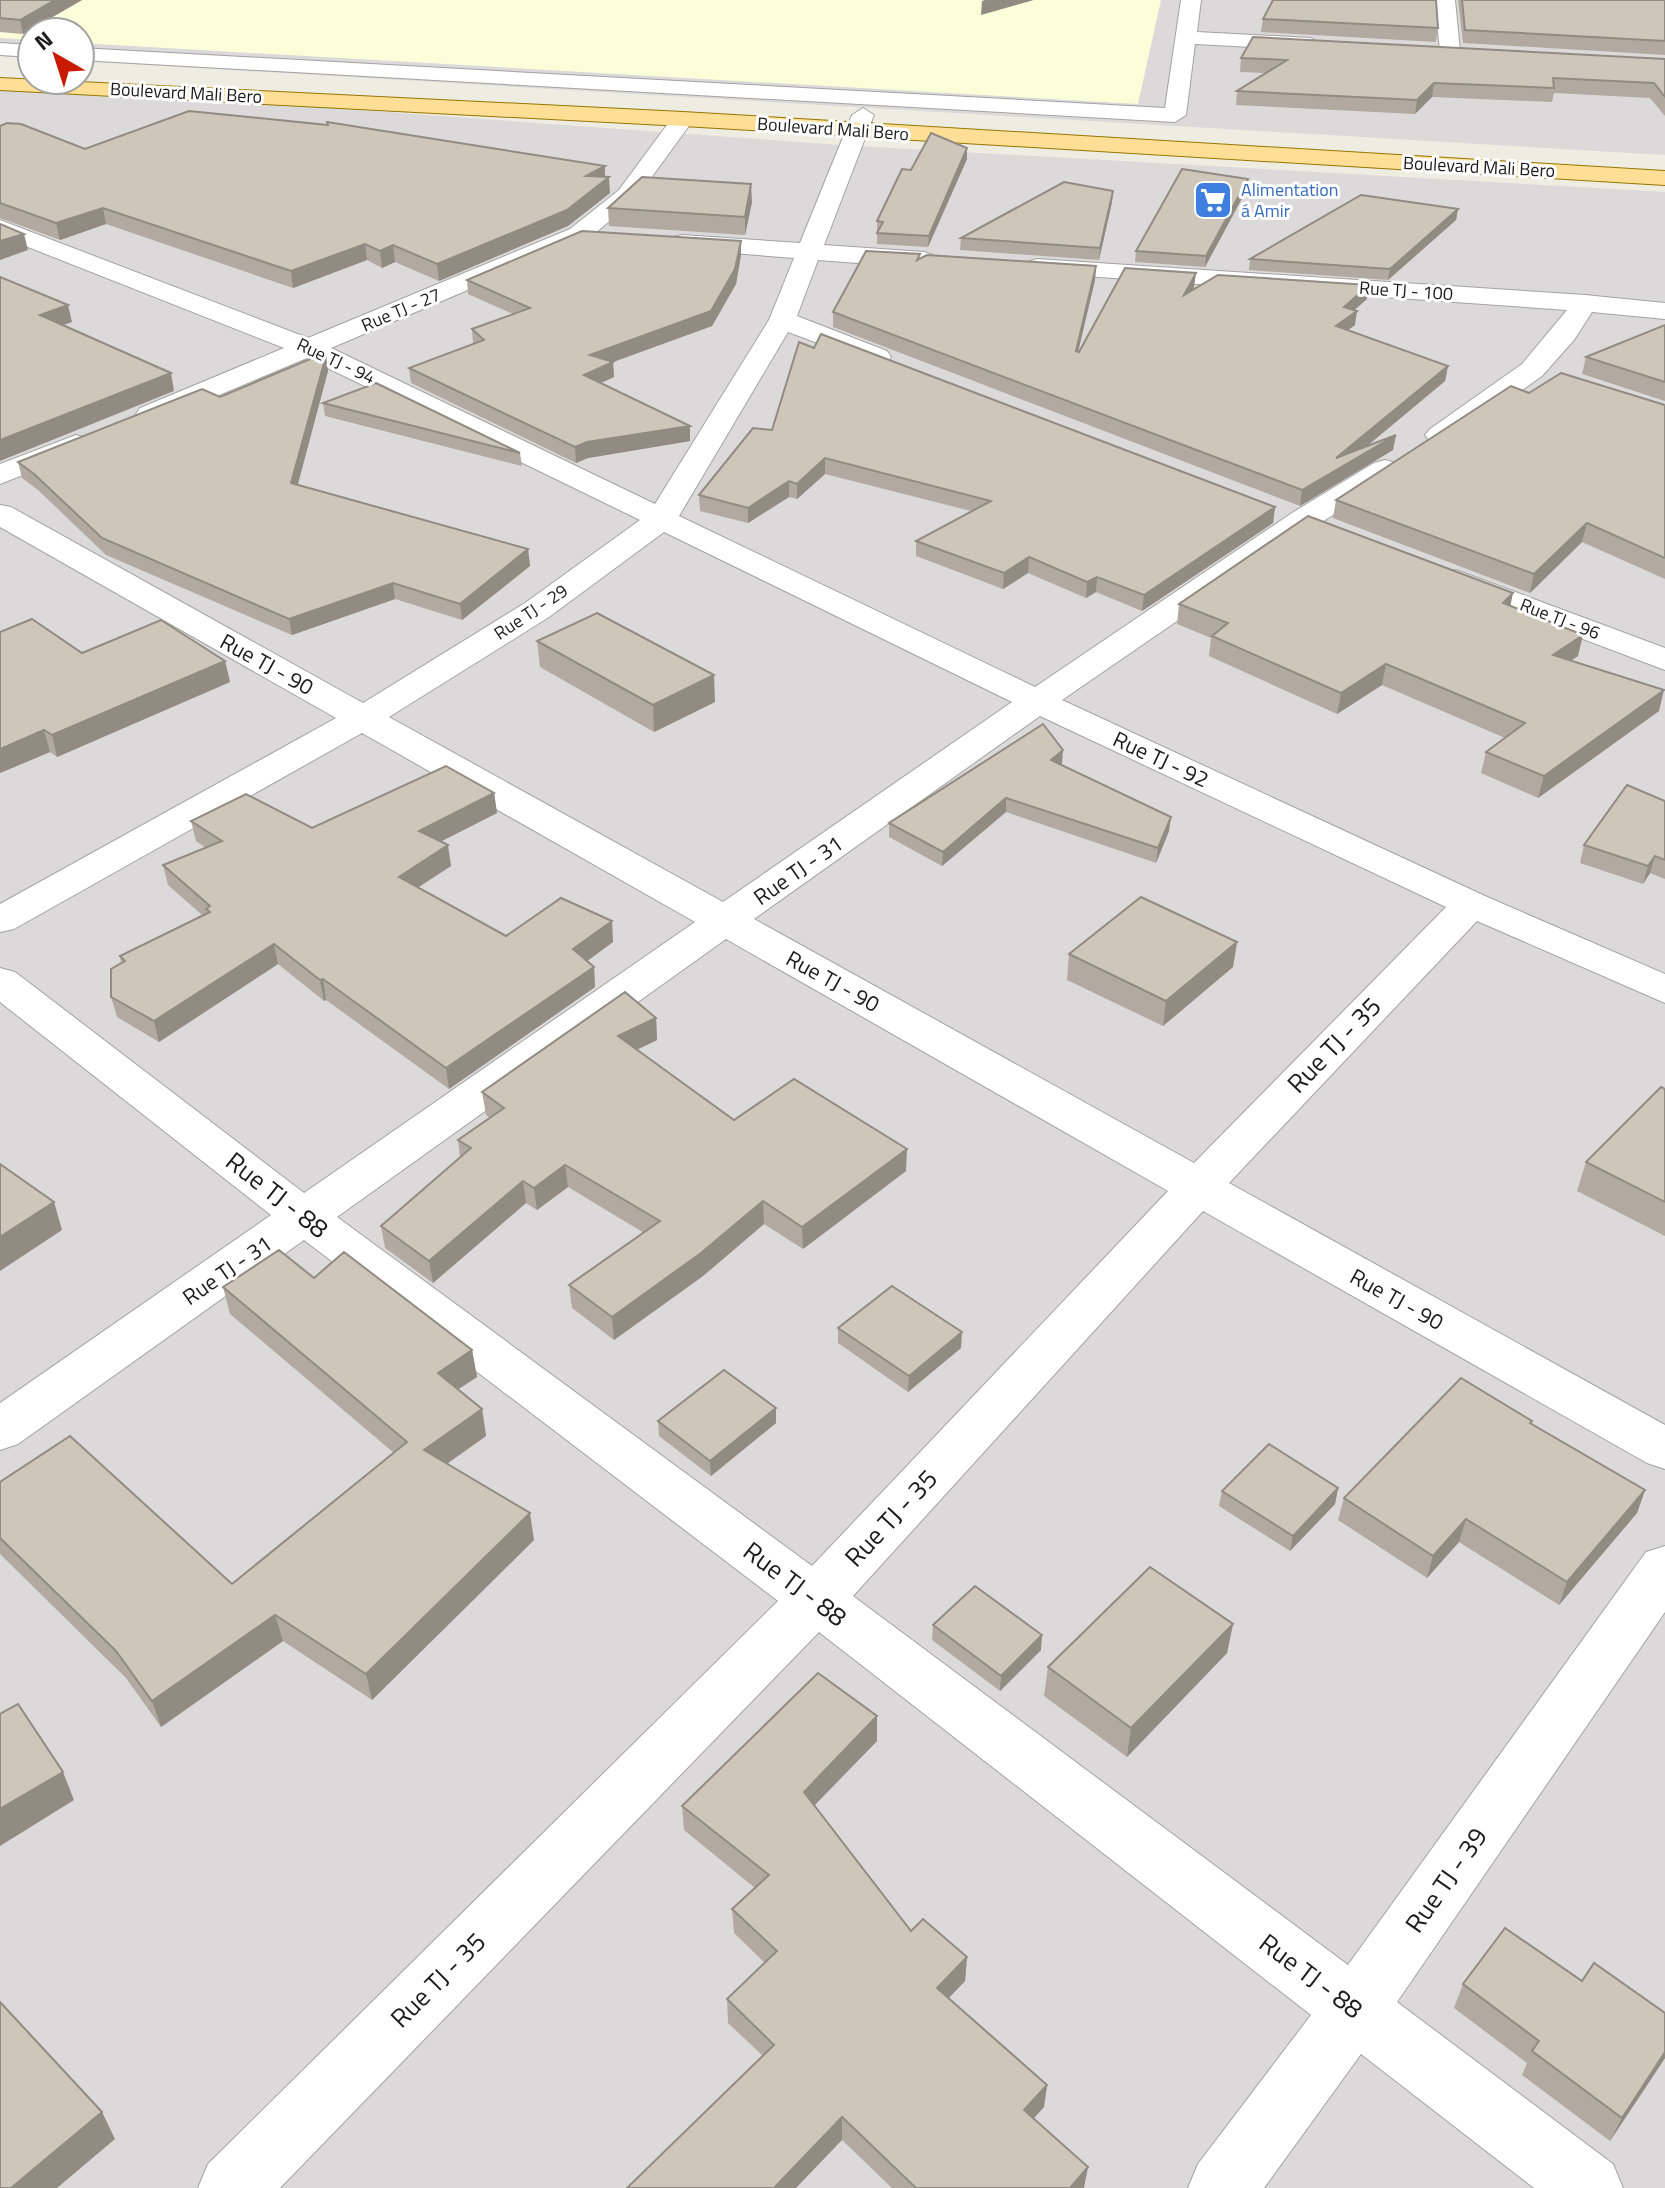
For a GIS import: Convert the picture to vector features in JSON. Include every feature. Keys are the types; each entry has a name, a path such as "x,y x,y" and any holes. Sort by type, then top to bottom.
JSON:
{"main road":[{"name":"Boulevard Mali Bero","path":"96,73 796,102 859,122 1665,178"},
{"name":"Boulevard Mali Bero","path":"0,84 683,119 859,122 1665,161"}],"street":[{"path":"96,55 796,102 1175,115 1191,0"},
{"path":"1445,0 1450,51"},
{"path":"1186,37 1329,45"},
{"name":"Rue TJ - 27","path":"133,421 311,349 579,234 627,195 683,119"},
{"name":"Rue TJ - 29","path":"0,920 363,718 537,610 661,520 782,320 859,122"},
{"name":"Rue TJ - 94","path":"0,227 311,349 661,520"},
{"name":"Rue TJ - 27","path":"579,234 610,237"},
{"path":"656,240 953,262"},
{"name":"Rue TJ - 100","path":"1016,266 1585,303 1665,311"},
{"name":"Rue TJ - 31","path":"0,1430 1037,701 1303,520 1450,428 1547,375 1564,334 1585,303"},
{"path":"782,320 897,364"},
{"path":"0,475 104,433"},
{"name":"Rue TJ - 90","path":"0,514 1665,1449"},
{"name":"Rue TJ - 92","path":"661,520 1037,701 1471,904 1665,990"},
{"name":"Rue TJ - 96","path":"1434,571 1665,660"},
{"name":"Rue TJ - 35","path":"232,2188 816,1599 1198,1187 1471,904"},
{"name":"Rue TJ - 88","path":"0,981 303,1216 816,1599 1589,2188"},
{"name":"Rue TJ - 39","path":"1222,2188 1354,2010 1665,1568"}],"shaded area":[{"path":"0,0 1665,0 1665,155 96,62 96,16 16,16 16,57 0,56"},
{"path":"0,0 1161,0 1138,104 96,44 96,16 16,16 16,39 0,38"},
{"path":"0,84 16,85 16,96 96,96 96,91 840,145 1665,192 1665,2188 0,2188"}],"building":[{"path":"0,0 55,0 27,16 16,16 16,20 0,18"},
{"path":"1273,0 1436,0 1438,28 1263,19"},
{"path":"1462,0 1665,0 1665,41 1465,30"},
{"path":"1253,37 1665,59 1665,97 1654,83 1553,78 1554,88 1434,83 1417,100 1237,91 1287,60 1241,58"},
{"path":"189,111 328,125 327,122 605,166 586,176 609,177 567,210 437,264 393,245 380,251 365,244 291,271 103,208 56,223 0,203 0,126 21,124 85,149"},
{"path":"931,133 967,148 929,236 877,233 883,222 877,221 902,169 911,170"},
{"path":"1182,169 1248,179 1206,256 1136,251"},
{"path":"642,177 751,184 745,217 608,208"},
{"path":"1064,182 1113,191 1100,248 961,238"},
{"path":"1361,195 1458,209 1390,269 1250,259"},
{"path":"0,224 24,234 0,241"},
{"path":"582,231 741,241 735,269 711,311 590,355 613,362 584,375 690,426 587,442 575,447 409,368 484,340 472,329 530,308 467,280"},
{"path":"866,251 920,254 917,260 927,255 1096,266 1076,351 1079,352 1125,268 1196,273 1184,295 1218,275 1369,285 1344,307 1357,311 1336,326 1448,366 1336,458 1396,435 1302,490 833,312"},
{"path":"0,277 68,305 40,315 171,373 0,440"},
{"path":"1665,325 1665,382 1586,357"},
{"path":"821,334 1275,507 1144,595 1097,577 1087,582 1029,557 1004,573 916,541 991,501 825,458 797,484 789,481 748,508 699,495 753,428 772,430 799,342 814,348"},
{"path":"322,354 326,356 291,483 528,549 460,604 393,583 289,619 102,538 18,462 202,389 220,397"},
{"path":"1561,373 1665,405 1665,558 1587,523 1534,574 1336,500 1511,386 1529,393"},
{"path":"376,383 520,453 323,403"},
{"path":"1308,516 1513,593 1503,603 1583,635 1553,655 1664,690 1544,776 1486,752 1525,723 1386,664 1341,693 1212,636 1228,623 1179,604"},
{"path":"597,613 714,675 653,705 537,641"},
{"path":"32,619 82,653 161,620 225,661 52,735 44,730 0,749 0,632"},
{"path":"1043,724 1063,750 1051,760 1171,817 1158,848 1006,798 943,852 889,823"},
{"path":"446,766 494,793 419,831 448,845 399,877 506,936 561,898 612,921 573,949 594,967 446,1068 274,944 154,1021 111,997 111,969 125,961 120,956 210,912 206,909 210,906 163,865 222,841 191,821 246,794 312,828"},
{"path":"1627,785 1665,801 1665,860 1655,856 1648,866 1584,845"},
{"path":"1141,897 1237,942 1166,1001 1069,954"},
{"path":"625,992 656,1018 618,1036 734,1120 794,1079 907,1149 802,1227 763,1201 701,1253 612,1317 569,1285 660,1221 565,1165 534,1188 523,1181 429,1261 381,1226 471,1148 458,1140 504,1108 482,1092"},
{"path":"1661,1087 1665,1089 1665,1202 1586,1162"},
{"path":"0,1164 54,1202 0,1237"},
{"path":"279,1250 314,1278 344,1252 472,1350 438,1373 482,1409 424,1450 530,1513 366,1674 275,1615 152,1701 116,1651 0,1538 0,1482 70,1436 232,1584 407,1442 223,1287"},
{"path":"892,1286 962,1332 909,1376 838,1328"},
{"path":"724,1370 776,1408 710,1461 658,1421"},
{"path":"1461,1378 1532,1421 1530,1423 1645,1490 1567,1582 1466,1519 1433,1556 1344,1498"},
{"path":"1269,1444 1338,1488 1293,1536 1222,1491"},
{"path":"1150,1567 1233,1624 1131,1728 1048,1667"},
{"path":"975,1586 1042,1635 1001,1676 933,1625"},
{"path":"818,1673 877,1716 804,1792 911,1931 923,1919 967,1957 937,1988 1047,2085 1024,2110 1088,2167 1070,2188 916,2188 842,2117 774,2188 627,2188 774,2045 727,1999 777,1951 732,1909 769,1875 682,1806"},
{"path":"18,1704 63,1772 0,1809 0,1714"},
{"path":"1505,1928 1582,1981 1594,1963 1665,2013 1665,2052 1622,2118 1532,2051 1539,2041 1463,1984"},
{"path":"0,2002 102,2112 11,2188 0,2188"}],"place":[{"name":"Alimentation á Amir","path":"1213,200"}]}
